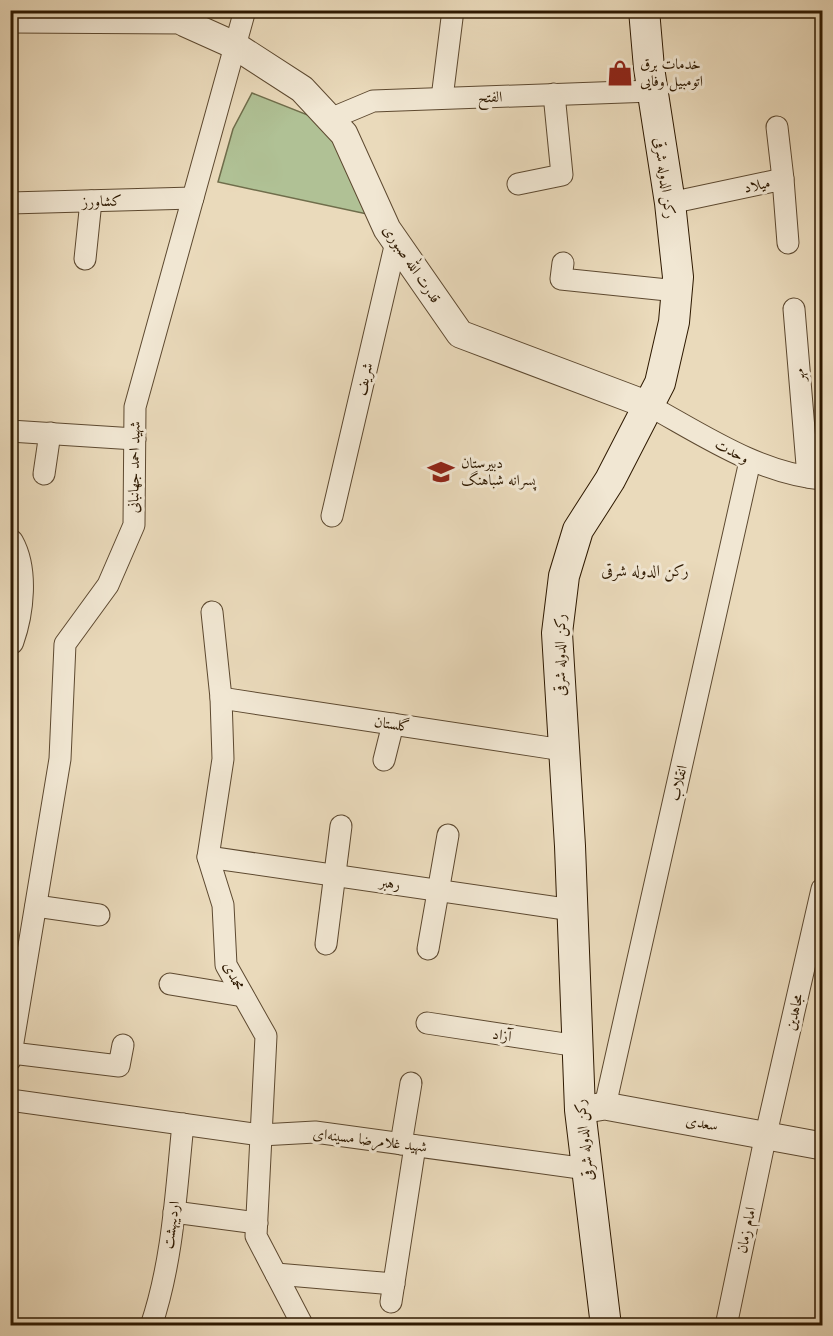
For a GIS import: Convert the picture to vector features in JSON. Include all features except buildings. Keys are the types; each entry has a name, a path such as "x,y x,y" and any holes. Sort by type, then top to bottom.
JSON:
{"main road":[{"name":"رکن الدوله شرقی","path":"606,1326 587,1169 593,1108 578,1046 557,633 564,576 579,530 610,480 660,382 674,322 678,277 670,203 652,91 644,10"}],"street":[{"name":"شهید احمد جهانبانی","path":"11,1056 60,759 65,644 108,585 134,525 135,407 245,10"},
{"path":"442,98 453,10"},
{"name":"قدرت الله صبوری","path":"182,17 234,45 302,89 344,134 387,229 460,334 648,405"},
{"path":"16,18 182,17"},
{"name":"الفتح","path":"330,119 373,101 652,91"},
{"path":"518,184 562,175 554,94"},
{"path":"777,128 783,179"},
{"name":"میلاد","path":"670,203 783,179 788,243"},
{"name":"کشاورز","path":"10,203 193,198"},
{"path":"85,259 90,201"},
{"name":"شریف","path":"332,516 396,242"},
{"path":"563,263 561,279 677,291"},
{"name":"مهر","path":"794,309 815,478"},
{"name":"وحدت","path":"648,405 750,461 815,478"},
{"path":"10,431 135,439"},
{"path":"44,474 50,434"},
{"name":"انقلاب","path":"593,1108 750,461"},
{"path":"10,543 14,550 20,585 17,622 10,641"},
{"name":"محمدی","path":"212,612 221,698 223,759 208,856 223,904 226,965 266,1036 256,1236 303,1326"},
{"name":"گلستان","path":"221,698 563,750"},
{"path":"384,760 393,724"},
{"path":"326,944 341,826"},
{"path":"428,949 448,835"},
{"name":"رهبر","path":"208,856 572,910"},
{"name":"مجاهدین","path":"766,1134 822,889"},
{"path":"36,906 99,915"},
{"path":"170,984 243,996"},
{"name":"آزاد","path":"427,1023 578,1046"},
{"path":"11,1056 119,1066 123,1045"},
{"path":"276,1274 392,1293 408,1145 411,1083"},
{"name":"شهید غلامرضا مسینه‌ای","path":"10,1100 261,1135 315,1132 587,1169"},
{"name":"سعدی","path":"593,1108 766,1134 822,1146"},
{"name":"اردیبهشت","path":"151,1326 157,1307 174,1212 183,1124"},
{"name":"امام زمان","path":"726,1326 766,1134"},
{"path":"174,1212 257,1223"}],"green space":[{"path":"252,93 323,121 342,152 367,214 218,182 233,129"}],"place":[{"name":"خدمات برق اتومبیل وفایی","path":"620,73"},
{"name":"دبیرستان پسرانه شباهنگ","path":"441,472"}],"district":[{"name":"رکن الدوله شرقی","path":"645,570"}]}
